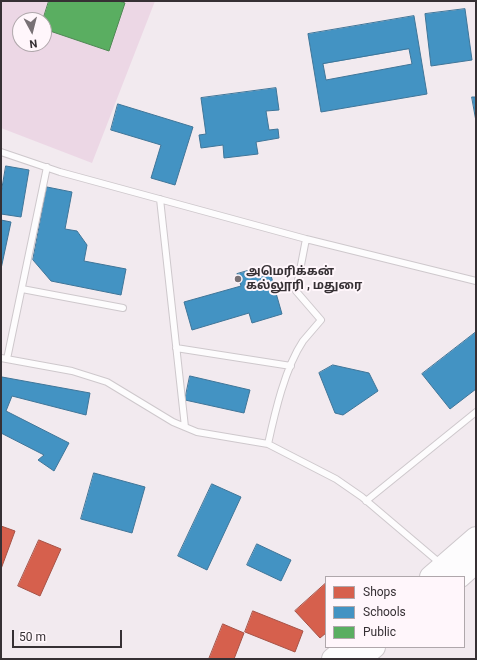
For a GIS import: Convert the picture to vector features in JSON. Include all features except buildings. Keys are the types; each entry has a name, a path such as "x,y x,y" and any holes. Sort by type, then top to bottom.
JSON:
{"highway":[{"path":"445,574 476,538"},
{"path":"445,574 476,562"},
{"path":"334,659 347,648"},
{"path":"360,659 373,648"}],"lane":[{"path":"1,152 47,167 306,239 476,281"},
{"path":"47,167 22,289 4,359 72,371 107,382 173,422 197,432 268,444 336,479 366,501 445,574"},
{"path":"160,199 185,427"},
{"path":"268,444 275,414 288,372 303,342 321,320 296,291 306,239"},
{"path":"22,289 123,308"},
{"path":"176,348 291,366"},
{"path":"366,501 476,412"}],"shaded area":[{"path":"1,1 155,1 92,163 1,128"}],"place":[{"name":"அமெரிக்கன் கல்லூரி , மதுரை","path":"238,279"}]}
